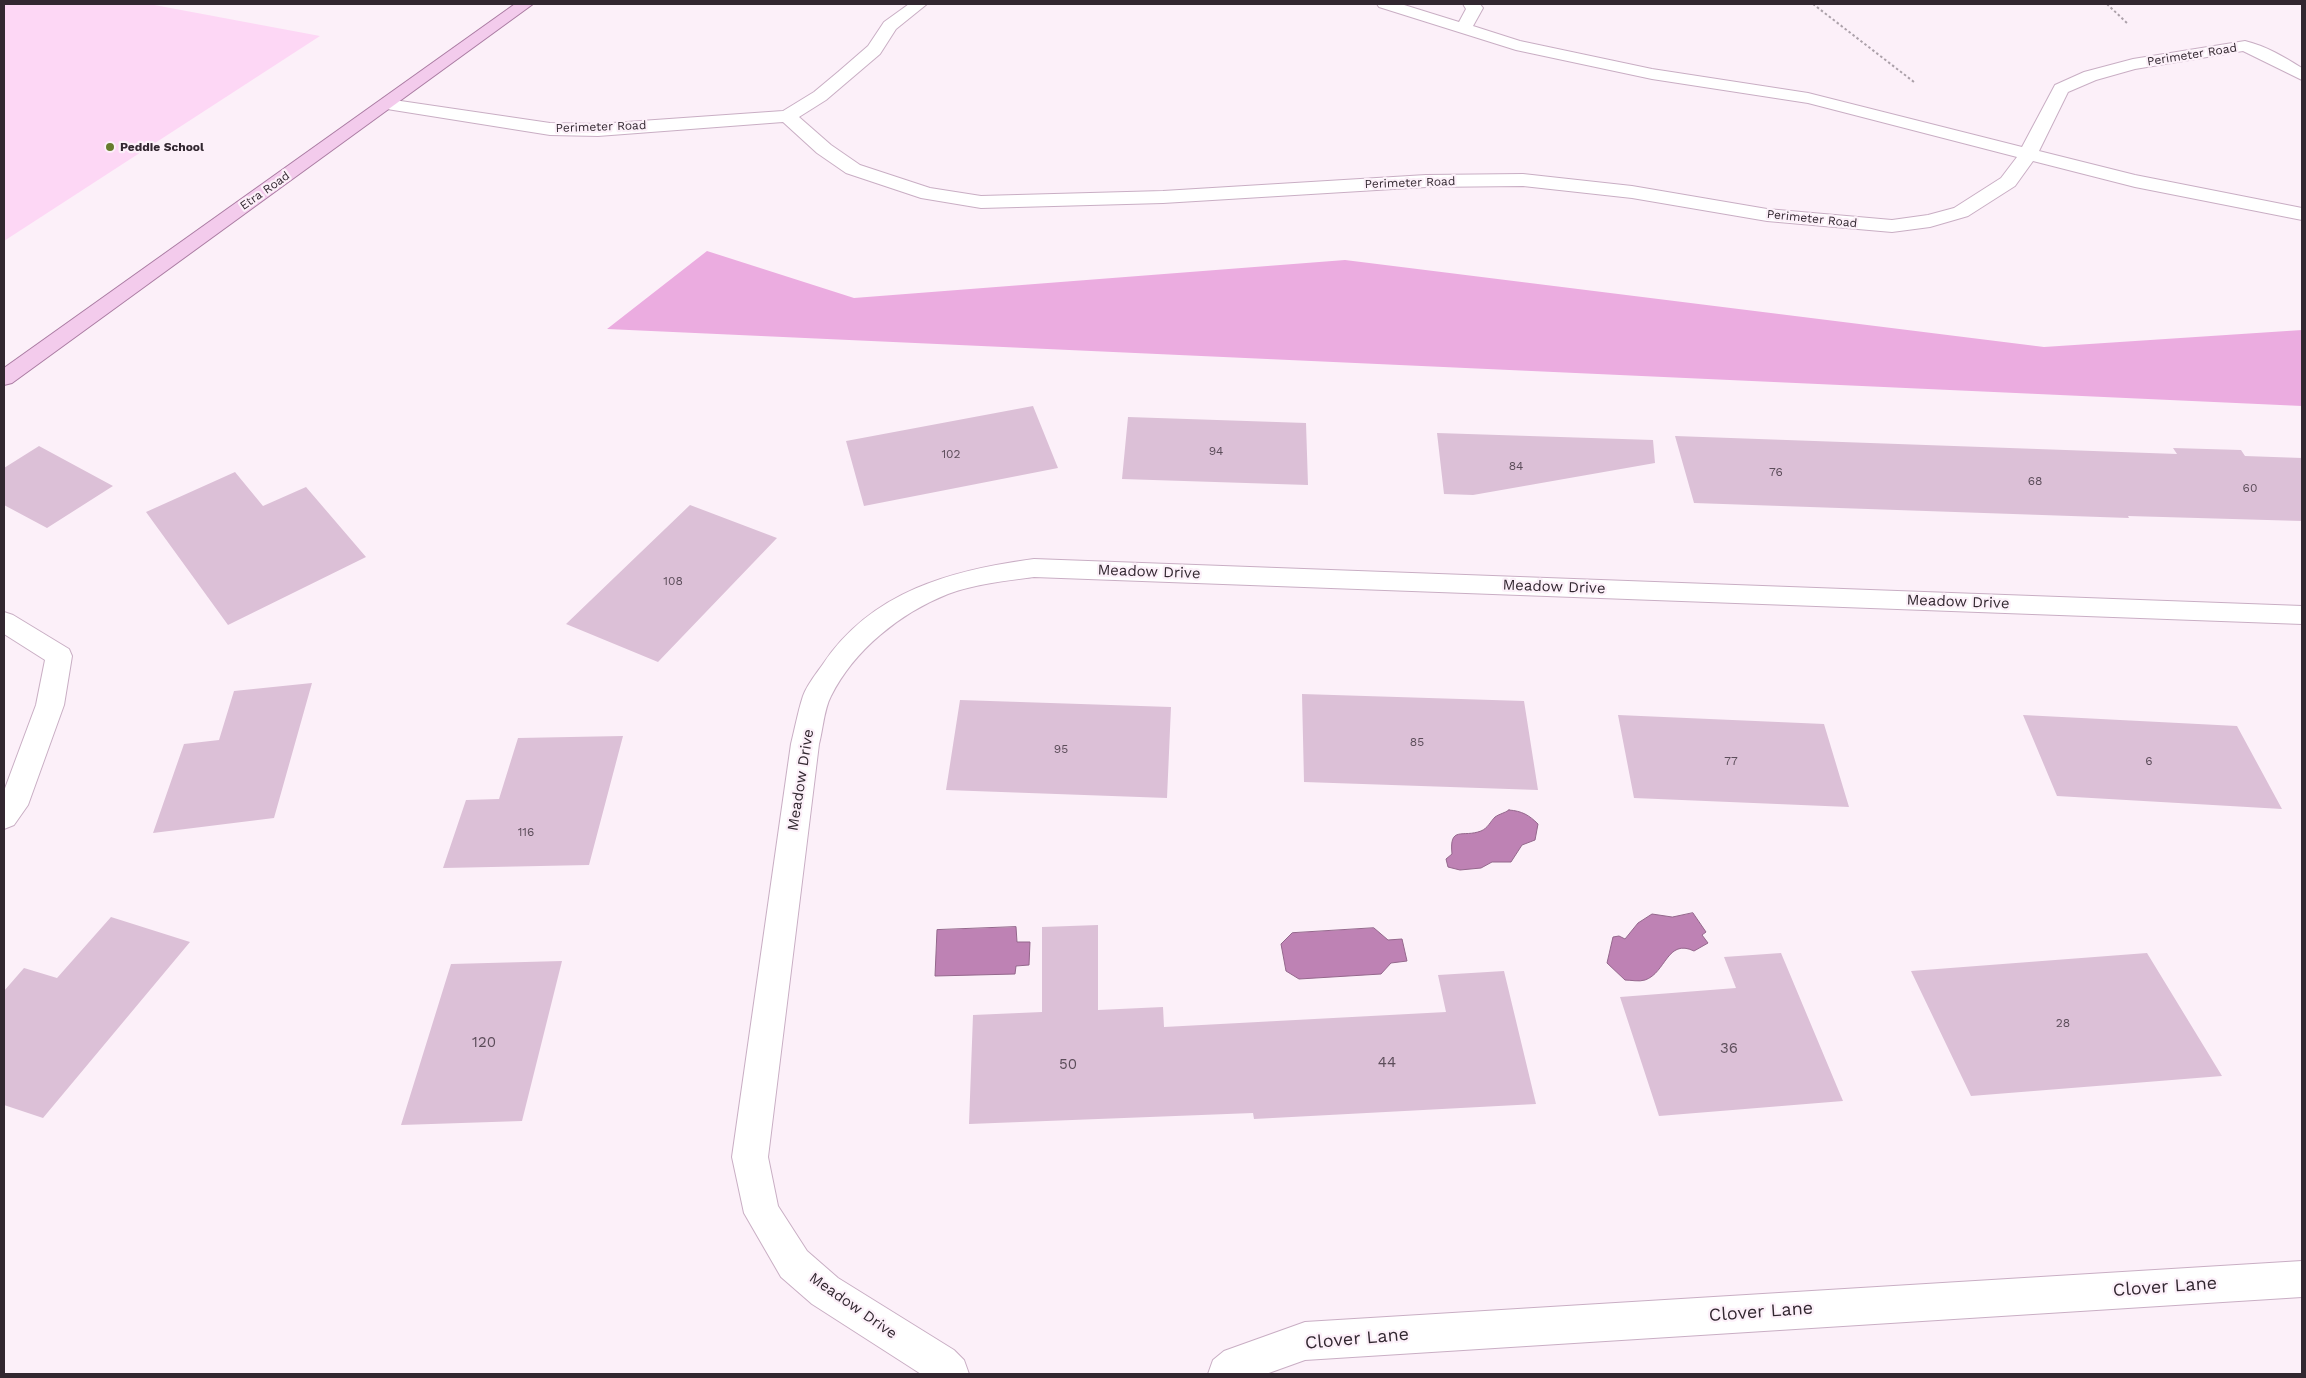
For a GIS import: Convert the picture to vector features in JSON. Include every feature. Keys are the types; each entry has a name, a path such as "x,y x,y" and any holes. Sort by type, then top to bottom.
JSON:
{"main road":[{"name":"Etra Road","path":"4,378 525,4"}],"street":[{"name":"Perimeter Road","path":"387,104 550,129 598,130 787,116 820,96 844,76 874,50 890,26 919,4"},
{"path":"1385,4 1516,45 1652,74 1808,98 2135,180 2302,214"},
{"path":"1464,28 1475,8 1471,4"},
{"name":"Perimeter Road","path":"787,116 824,149 854,169 887,182 928,194 981,202 1163,197 1426,181 1523,180 1632,192 1767,215 1892,226 1930,221 1961,212 2008,182 2028,154 2061,89 2090,76 2133,64 2245,46 2268,55 2302,74"},
{"name":"Meadow Drive","path":"950,1374 940,1364 825,1291 794,1264 762,1213 750,1157 805,744 817,695 846,651 887,615 938,588 983,574 1034,568 2302,615"},
{"path":"4,622 59,656 50,705 13,805 4,817"},
{"name":"Clover Lane","path":"1227,1374 1238,1365 1304,1341 2302,1279"}],"path":[{"path":"1813,4 1950,109 1958,121 1951,134"}],"shaded area":[{"name":"Peddie School","path":"4,4 149,4 320,36 4,241"},
{"path":"707,251 854,298 1345,260 2044,347 2302,330 2302,406 607,329"},
{"path":"1509,810 1525,814 1538,824 1535,840 1522,845 1511,862 1492,862 1481,868 1460,870 1448,867 1446,859 1452,854 1455,836 1481,831 1495,817"},
{"path":"1693,913 1706,932 1702,935 1708,943 1694,951 1685,948 1678,949 1667,958 1652,976 1643,981 1625,980 1607,963 1613,937 1619,936 1625,939 1638,923 1652,914 1672,917"},
{"path":"1016,927 1017,942 1030,942 1029,965 1016,966 1015,974 935,976 937,930"},
{"path":"1374,928 1388,940 1402,939 1407,961 1391,963 1381,974 1299,979 1286,971 1281,944 1292,933"}],"building":[{"path":"1033,406 1058,468 864,506 846,441"},
{"path":"1128,417 1306,423 1308,485 1122,479"},
{"path":"1437,433 1653,440 1655,463 1473,495 1444,494"},
{"path":"1675,436 2177,454 2173,448 2241,450 2245,456 2302,458 2302,521 2128,516 2129,518 1694,503"},
{"path":"39,446 113,486 47,528 4,505 4,468"},
{"path":"235,472 263,506 306,487 366,557 228,625 146,512"},
{"path":"690,505 777,538 658,662 566,624"},
{"path":"312,683 274,818 153,833 184,744 219,740 234,691"},
{"path":"1302,694 1524,701 1538,790 1304,782"},
{"path":"960,700 1171,707 1167,798 946,790"},
{"path":"1618,715 1824,724 1849,807 1634,798"},
{"path":"2023,715 2237,726 2282,809 2057,796"},
{"path":"623,736 589,865 443,868 466,800 499,799 518,738"},
{"path":"111,917 190,942 43,1118 4,1105 4,991 24,968 57,978"},
{"path":"1098,925 1098,1010 1163,1007 1164,1027 1446,1012 1438,975 1504,971 1536,1104 1254,1119 1253,1113 969,1124 973,1015 1042,1012 1042,927"},
{"path":"1781,953 1843,1101 1659,1116 1620,997 1736,988 1724,957"},
{"path":"2147,953 2222,1076 1971,1096 1911,971"},
{"path":"562,961 522,1121 401,1125 451,964"}],"place":[{"name":"Peddie School","path":"110,147"}]}
